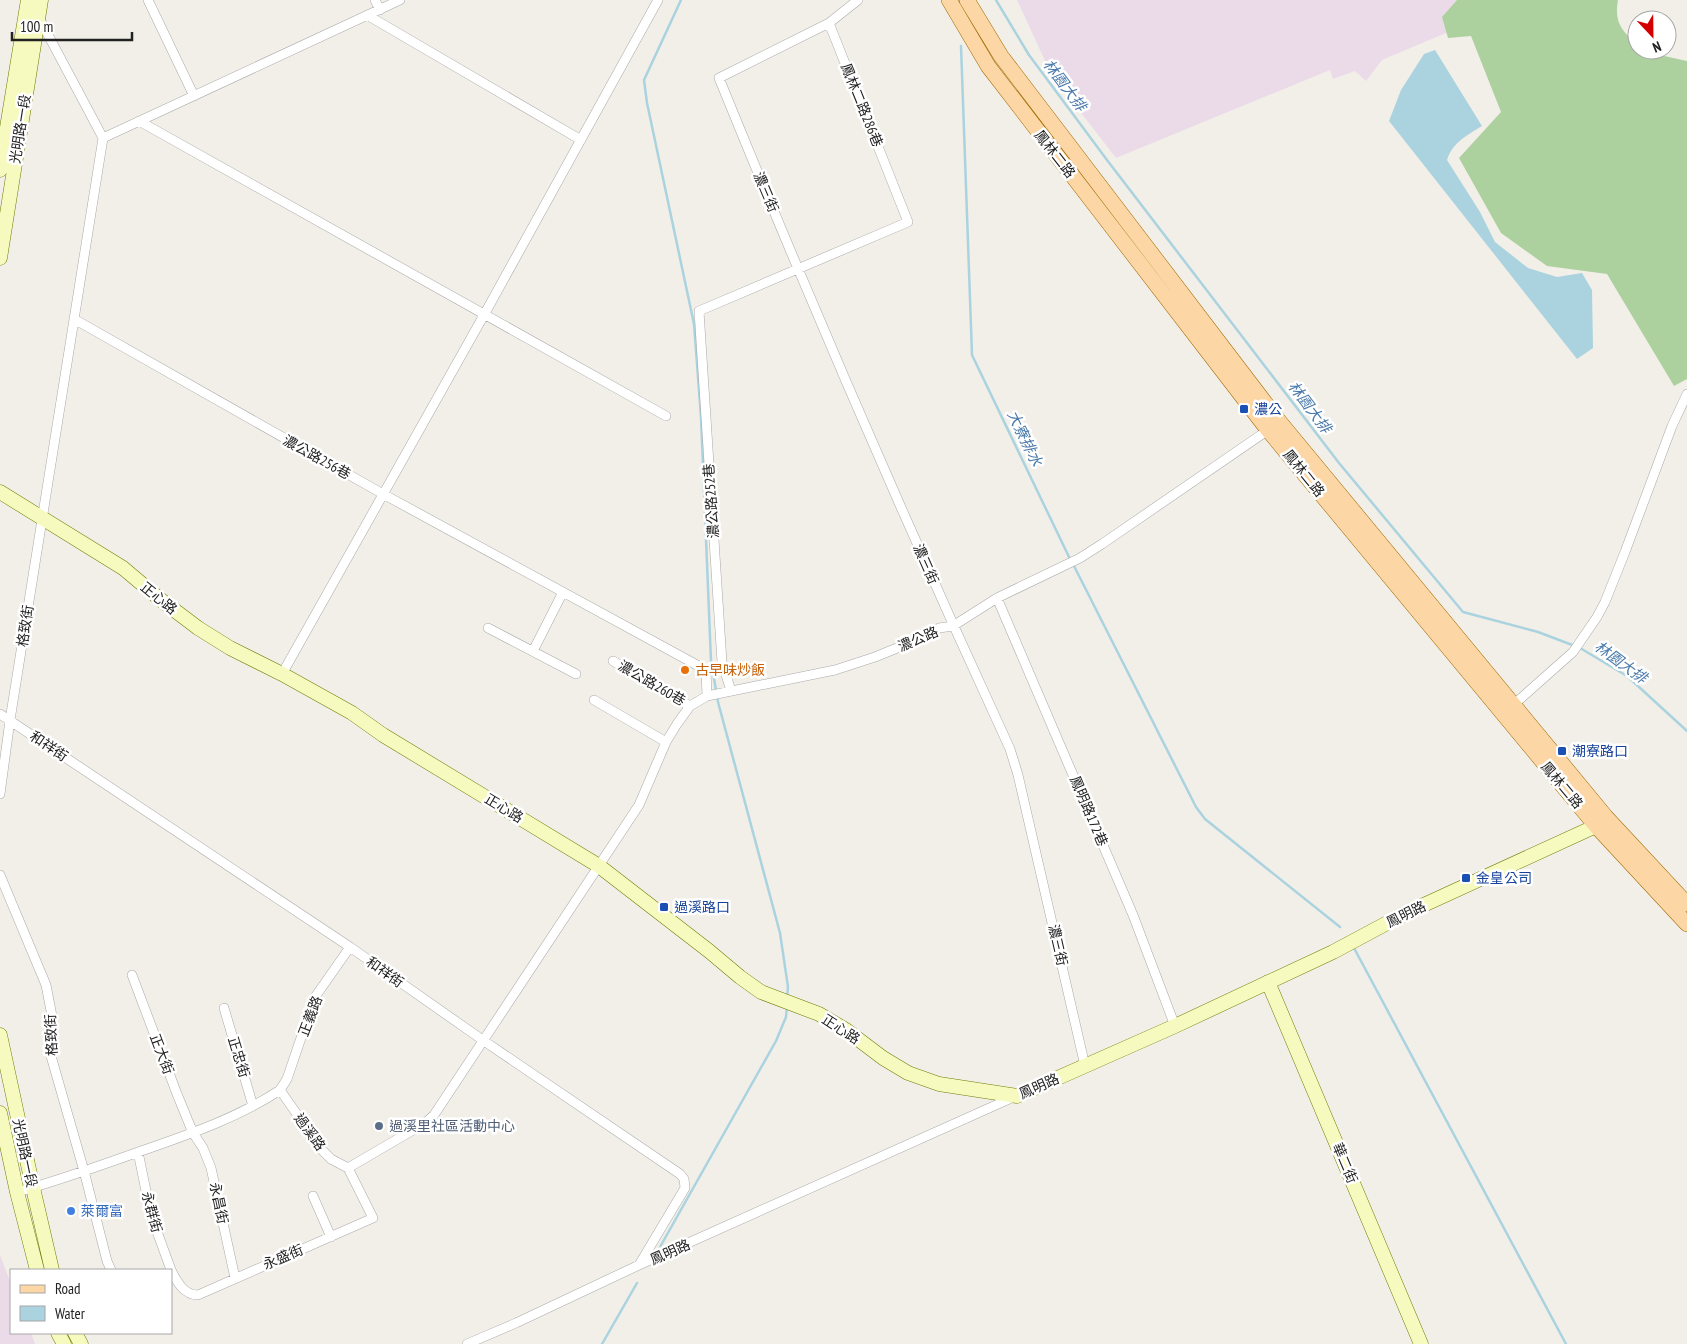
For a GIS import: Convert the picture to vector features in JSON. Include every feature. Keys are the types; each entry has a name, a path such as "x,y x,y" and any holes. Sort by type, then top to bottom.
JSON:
{"main road":[{"name":"鳳林二路","path":"949,0 988,66 1274,426 1687,924"},
{"name":"鳳林二路","path":"967,0 1001,56 1274,426"},
{"name":"鳳林二路","path":"1601,822 1687,904"}],"street":[{"name":"光明路一段","path":"0,170 28,0"},
{"name":"光明路一段","path":"0,258 40,0"},
{"path":"148,0 194,96"},
{"path":"375,0 380,10"},
{"path":"38,16 104,138 400,0"},
{"path":"282,674 484,315 658,0"},
{"path":"829,23 858,0"},
{"path":"367,16 581,140"},
{"name":"濃三街","path":"829,23 719,78 890,484 1010,749 1018,775 1085,1066"},
{"name":"鳳林二路286巷","path":"798,269 908,222 829,23"},
{"path":"139,122 666,416"},
{"name":"格致街","path":"0,794 42,517 104,138"},
{"name":"濃公路252巷","path":"731,691 722,662 699,310 798,269"},
{"name":"濃公路256巷","path":"74,319 384,494 706,670 713,695"},
{"path":"1508,710 1573,652 1597,617 1605,602 1672,426 1687,394"},
{"name":"濃公路","path":"600,866 639,805 666,742 690,706 713,695 853,665 924,637 939,628 953,626 997,598 1080,558 1274,426"},
{"name":"正心路","path":"0,492 123,568 198,628 230,648 282,674 352,713 384,735 600,866 761,992 819,1014 846,1030 883,1058 908,1073 939,1084 1017,1096"},
{"path":"533,651 563,592"},
{"name":"鳳明路172巷","path":"997,598 1133,915 1176,1026"},
{"path":"488,628 576,674"},
{"name":"濃公路260巷","path":"613,661 690,706"},
{"path":"594,700 666,742"},
{"name":"和祥街","path":"0,714 350,947 484,1041 680,1174 684,1179 685,1188 639,1265"},
{"name":"鳳明路","path":"467,1344 639,1265 1176,1026 1333,952 1404,914 1601,822"},
{"path":"348,1168 425,1123 434,1115 600,866"},
{"name":"格致街","path":"0,875 46,985 52,1016 49,1033 51,1056 111,1269"},
{"name":"正義路","path":"280,1090 287,1079 315,997 350,947"},
{"name":"正大街","path":"132,975 193,1133"},
{"name":"華二街","path":"1268,982 1421,1344"},
{"name":"正忠街","path":"224,1008 253,1106"},
{"name":"光明路一段","path":"0,1035 32,1188 52,1269"},
{"path":"17,1192 193,1133 239,1114 280,1090"},
{"name":"過溪路","path":"280,1090 322,1150 331,1159 348,1168"},
{"name":"光明路一段","path":"0,1112 36,1269"},
{"name":"永昌街","path":"193,1133 203,1148 211,1168 235,1278"},
{"name":"永群街","path":"138,1152 151,1215 171,1269"},
{"name":"永盛街","path":"235,1278 373,1218 348,1168"},
{"path":"313,1196 331,1237"},
{"name":"永群街","path":"172,1272 184,1291 190,1295 198,1295 235,1278"}],"shaded area":[{"path":"1017,0 1524,0 1382,60 1366,81 1355,71 1333,79 1330,70 1116,158 1051,74"},
{"path":"0,1255 10,1281 10,1334 31,1334 35,1344 0,1344"}],"green space":[{"path":"1457,0 1618,0 1618,21 1627,35 1627,60 1677,59 1687,61 1687,379 1674,386 1607,274 1547,266 1501,233 1459,158 1501,112 1471,36 1448,38 1442,17"}],"water":[{"path":"1435,50 1482,126 1456,144 1447,160 1480,212 1495,242 1528,268 1557,277 1582,273 1592,290 1593,348 1577,359 1389,121 1401,90 1424,54"}],"waterway":[{"path":"681,0 644,80 647,103 694,324 701,417 711,661 718,702 780,933 788,987 787,998"},
{"name":"林園大排","path":"996,0 1029,55 1107,160 1339,463 1463,612 1538,632 1575,646"},
{"name":"大寮排水","path":"961,46 972,355 1070,559"},
{"name":"大寮排水","path":"1073,564 1196,807 1205,819 1340,927"},
{"name":"林園大排","path":"1580,648 1627,676 1687,731"},
{"path":"1354,948 1566,1344"},
{"path":"660,1247 776,1041 786,1017 787,1006"},
{"path":"602,1344 637,1283"}],"place":[{"name":"濃公","path":"1244,409"},
{"name":"古早味炒飯","path":"685,670"},
{"name":"潮寮路口","path":"1562,751"},
{"name":"金皇公司","path":"1466,878"},
{"name":"過溪路口","path":"664,907"},
{"name":"過溪里社區活動中心","path":"379,1126"},
{"name":"萊爾富","path":"71,1211"}]}
